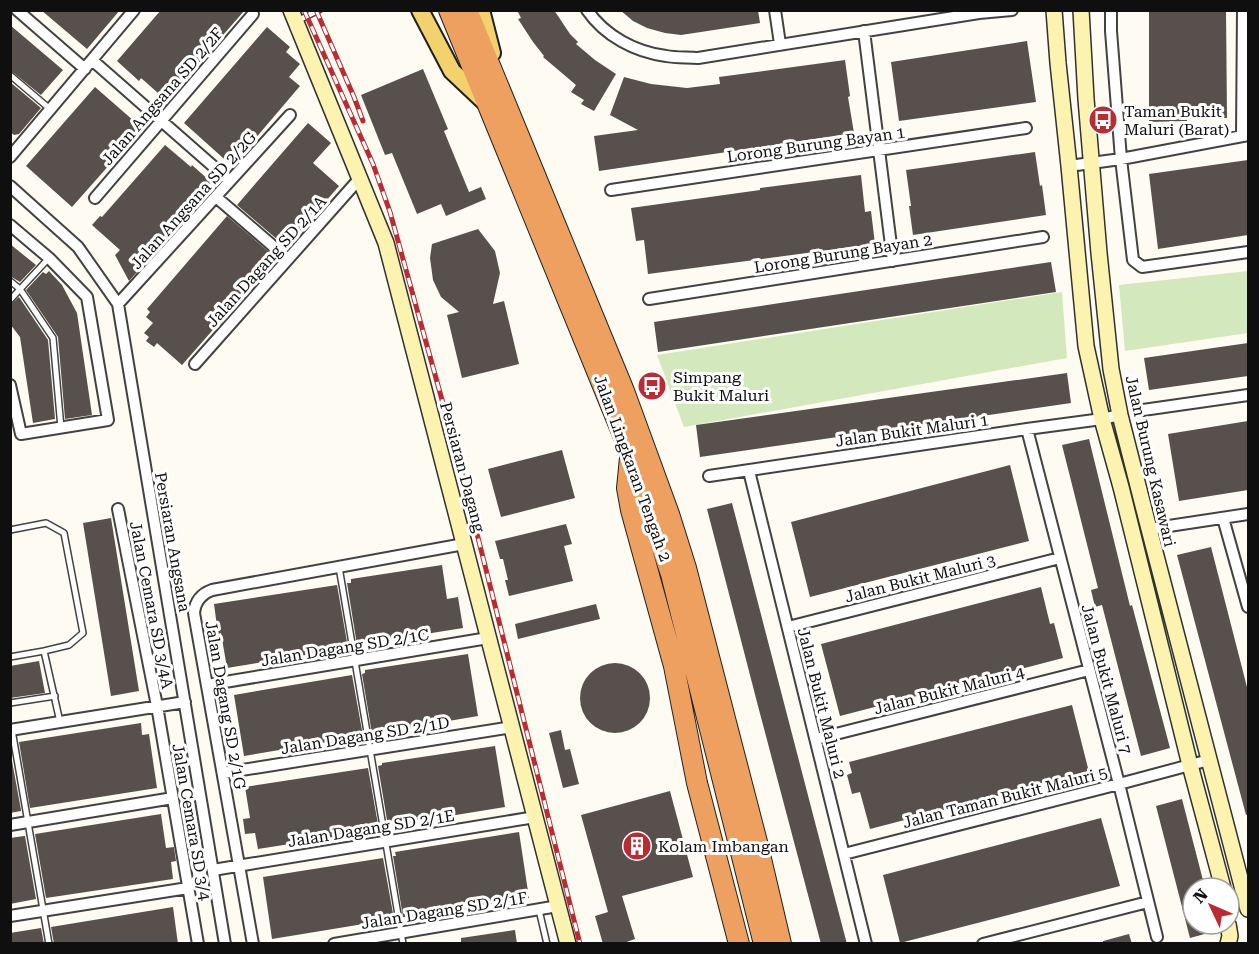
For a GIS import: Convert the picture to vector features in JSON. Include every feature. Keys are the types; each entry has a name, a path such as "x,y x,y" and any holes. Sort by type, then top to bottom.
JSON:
{"highway":[{"name":"Jalan Lingkaran Tengah 2","path":"449,10 496,101 624,391 669,514 686,568 781,944"},
{"name":"Jalan Lingkaran Tengah 2","path":"467,10 496,101 630,452 671,574 764,944"},
{"path":"630,452 627,488 631,510 674,666 697,783 739,944"},
{"path":"720,872 729,944"}],"main road":[{"path":"420,10 452,71 496,101"},
{"path":"481,10 496,101"}],"street":[{"path":"17,10 161,121 230,181"},
{"path":"12,153 134,10"},
{"path":"587,10 612,36 634,48 669,57 698,58 979,12 1012,10"},
{"path":"776,10 780,44"},
{"name":"Jalan Burung Kasawari","path":"1054,10 1086,346 1102,419 1220,876"},
{"name":"Jalan Burung Kasawari","path":"1081,10 1086,99 1111,369 1120,415 1149,530 1248,909"},
{"path":"1111,10 1121,159 1133,260 1142,267 1248,252"},
{"path":"1069,166 1121,159 1245,135 1243,10"},
{"name":"Jalan Angsana SD 2/2F","path":"94,198 253,14"},
{"name":"Persiaran Dagang","path":"293,16 386,243 568,944"},
{"path":"864,31 893,261"},
{"name":"Jalan Angsana SD 2/2G","path":"118,304 290,115"},
{"name":"Lorong Burung Bayan 1","path":"611,190 1026,128"},
{"name":"Jalan Dagang SD 2/1A","path":"195,364 360,178"},
{"name":"Persiaran Angsana","path":"10,186 78,247 118,304 225,944"},
{"path":"216,197 288,259"},
{"path":"10,225 48,258 87,297 108,420 21,434 10,385"},
{"name":"Lorong Burung Bayan 2","path":"649,299 1043,237"},
{"path":"1143,410 1248,395"},
{"name":"Jalan Bukit Maluri 1","path":"709,476 1120,415"},
{"name":"Jalan Bukit Maluri 7","path":"1027,429 1157,937"},
{"name":"Jalan Bukit Maluri 2","path":"749,471 866,944"},
{"name":"Jalan Cemara SD 3/4A","path":"118,509 157,706"},
{"path":"1149,530 1248,514"},
{"path":"1223,518 1248,608"},
{"name":"Jalan Dagang SD 2/1G","path":"253,944 194,613 196,602 204,593 212,590 464,544"},
{"name":"Jalan Bukit Maluri 3","path":"788,627 1060,558"},
{"name":"Jalan Dagang SD 2/1C","path":"207,685 488,638"},
{"name":"Jalan Bukit Maluri 4","path":"816,740 1089,670"},
{"path":"11,730 185,702"},
{"name":"Jalan Cemara SD 3/4","path":"157,706 198,944"},
{"name":"Jalan Dagang SD 2/1D","path":"223,773 512,728"},
{"name":"Jalan Taman Bukit Maluri 5","path":"844,854 1209,759"},
{"path":"10,825 173,798"},
{"name":"Jalan Dagang SD 2/1E","path":"213,870 535,817"},
{"path":"10,916 188,888"},
{"path":"983,944 1148,902"},
{"name":"Jalan Dagang SD 2/1F","path":"333,944 402,938 558,906"}],"lane":[{"path":"293,16 319,10"},
{"path":"10,75 51,110"},
{"path":"10,300 48,258"},
{"path":"10,281 20,289 53,338 61,428"},
{"path":"10,530 46,523 64,533 83,633 69,645 10,657"},
{"path":"339,567 402,938"},
{"path":"44,651 60,722"},
{"path":"10,703 54,696"},
{"path":"11,730 49,944"},
{"path":"539,910 547,944"}],"green space":[{"path":"1248,271 1248,333 1125,351 1119,285"},
{"path":"1062,292 1067,358 684,427 657,355"}],"building":[{"path":"41,10 120,10 87,49"},
{"path":"161,10 245,10 166,100 141,78 139,81 117,61"},
{"path":"517,10 554,10 578,42 576,44 616,74 594,111 581,104 584,100 571,92 576,85 543,57 518,19 521,18"},
{"path":"620,10 758,10 760,23 681,35 647,28 633,21"},
{"path":"1149,10 1226,10 1227,118 1149,122"},
{"path":"10,25 63,70 41,95 10,70"},
{"path":"267,27 290,47 286,52 300,64 289,77 300,86 232,166 184,123"},
{"path":"1027,41 1036,102 899,121 891,62"},
{"path":"845,60 854,133 599,171 594,136 638,130 610,115 624,77 651,84 687,88 720,84 719,77"},
{"path":"423,69 448,129 444,131 469,192 481,187 486,199 446,216 441,204 417,214 392,153 385,155 361,95"},
{"path":"10,82 41,108 19,134 14,135 10,132"},
{"path":"95,87 142,128 72,207 26,166"},
{"path":"308,123 331,143 313,163 339,186 286,247 237,205"},
{"path":"165,145 211,182 209,185 212,188 129,281 115,255 120,250 92,225 100,216 102,217"},
{"path":"1035,152 1046,215 913,235 906,170"},
{"path":"1248,160 1248,235 1158,249 1149,174"},
{"path":"861,175 865,212 871,211 875,244 648,274 644,240 636,241 631,208"},
{"path":"227,216 276,258 182,365 157,343 154,347 146,341 149,337 144,333 153,323 146,317 150,312 147,309"},
{"path":"478,229 495,251 500,273 493,304 504,301 519,364 462,378 447,315 459,312 441,297 433,280 430,258 432,244"},
{"path":"10,244 36,265 20,282 10,276"},
{"path":"1051,262 1056,292 658,352 654,322"},
{"path":"49,271 62,285 77,313 92,415 65,419 58,337 26,290 43,272 46,274"},
{"path":"19,297 48,340 55,419 33,423 20,337 10,324 10,305"},
{"path":"1248,343 1248,376 1149,390 1144,358"},
{"path":"1067,373 1071,403 700,457 696,425"},
{"path":"1248,421 1248,490 1179,501 1168,434"},
{"path":"1089,439 1130,606 1132,605 1170,748 1141,756 1102,605 1095,607 1091,590 1098,588 1062,445"},
{"path":"562,450 575,498 501,517 488,469"},
{"path":"1010,465 1029,541 810,597 791,522"},
{"path":"732,503 847,944 821,944 758,706 707,509"},
{"path":"111,518 139,691 111,696 83,523"},
{"path":"566,524 572,544 564,546 573,581 509,596 503,559 500,559 495,541"},
{"path":"1211,547 1248,691 1248,814 1246,815 1177,555"},
{"path":"442,565 447,599 458,597 463,628 357,645 347,583 351,583 351,579"},
{"path":"337,585 348,648 227,668 221,633 218,634 214,604"},
{"path":"1041,587 1050,624 1054,623 1063,658 840,716 821,644"},
{"path":"596,604 600,619 518,639 515,624"},
{"path":"468,654 478,716 372,734 362,674 365,670"},
{"path":"39,661 45,693 10,698 10,666"},
{"path":"615,663 634,669 644,679 650,698 644,717 634,727 615,733 596,727 586,717 580,698 586,679 596,669"},
{"path":"352,675 363,736 244,756 234,695"},
{"path":"1072,705 1089,772 870,829 860,792 852,794 847,775 852,773 849,762"},
{"path":"141,723 142,735 149,734 157,788 30,808 19,742"},
{"path":"561,730 565,750 570,749 579,784 563,788 549,733"},
{"path":"495,746 505,807 388,826 378,766 382,763"},
{"path":"10,750 21,811 10,813"},
{"path":"368,768 379,830 258,849 255,833 245,834 243,819 250,818 245,787"},
{"name":"Kolam Imbangan","path":"670,791 693,877 622,896 635,939 621,944 603,944 595,916 608,912 581,815"},
{"path":"1182,799 1202,876 1181,876 1181,903 1156,806"},
{"path":"161,814 166,848 174,847 176,861 171,862 173,879 46,898 35,834"},
{"path":"1101,818 1120,886 900,943 883,875"},
{"path":"519,832 529,898 403,917 393,856 396,856 395,852"},
{"path":"25,836 36,899 10,904 10,838"},
{"path":"383,858 394,919 272,939 263,877"},
{"path":"173,907 178,944 54,944 51,927"},
{"path":"41,928 44,944 10,944 10,933"},
{"path":"515,930 517,944 461,944 461,938"},
{"path":"1129,934 1132,944 1103,944 1103,941"}],"railway":[{"path":"304,10 373,164 390,212 457,454 580,944"},
{"path":"316,10 363,121"}],"place":[{"name":"Taman Bukit Maluri (Barat)","path":"1103,120"},
{"name":"Simpang Bukit Maluri","path":"652,386"},
{"name":"Kolam Imbangan","path":"637,846"}]}
